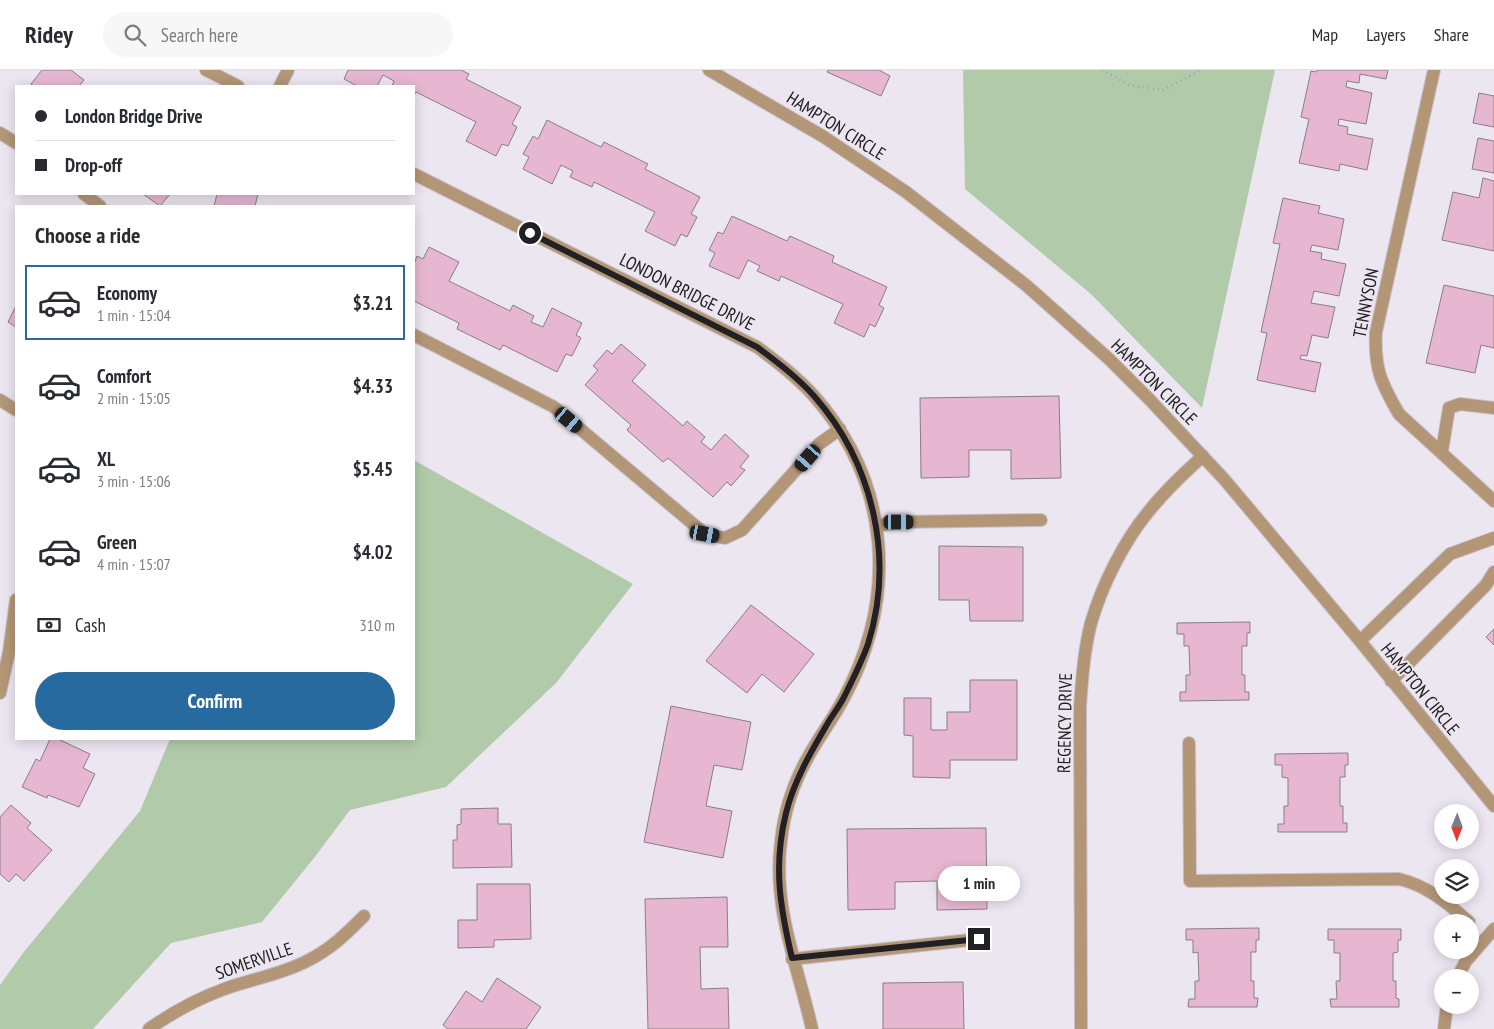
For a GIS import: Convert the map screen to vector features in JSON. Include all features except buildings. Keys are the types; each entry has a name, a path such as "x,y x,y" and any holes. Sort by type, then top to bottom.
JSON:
{"street":[{"path":"206,70 236,85"},
{"path":"280,85 288,70"},
{"name":"TENNYSON","path":"1434,70 1376,332 1375,350 1379,373 1388,396 1399,414 1442,451 1494,501"},
{"name":"HAMPTON CIRCLE","path":"713,71 824,137 906,192 1027,286 1109,360 1203,456 1360,641 1494,806"},
{"path":"0,133 15,142"},
{"name":"LONDON BRIDGE DRIVE","path":"415,175 757,347 784,368 813,395 840,429 862,473 870,497 876,526 880,567 878,602 868,644 844,698 806,761 794,787 786,812 780,842 778,873 783,917 792,958 812,1029"},
{"path":"85,195 99,205"},
{"path":"415,336 554,407 705,534 725,538 742,530 819,444 840,429"},
{"path":"0,400 15,409"},
{"path":"1442,451 1449,408 1460,404 1494,408"},
{"name":"REGENCY DRIVE","path":"1082,1029 1080,707 1084,664 1092,623 1108,578 1126,545 1148,512 1181,476 1203,456"},
{"path":"876,526 899,522 1041,520"},
{"path":"1360,641 1450,554 1494,538"},
{"path":"1391,681 1486,585 1494,572"},
{"path":"0,693 9,652 15,607"},
{"path":"1189,743 1190,881 1399,879 1413,882 1428,890 1459,914"},
{"name":"SOMERVILLE","path":"149,1029 199,999 306,962 337,943 364,916"},
{"path":"1462,969 1466,961 1491,934 1479,928"},
{"path":"792,958 979,939"},
{"path":"1444,1029 1446,1014"}],"path":[{"path":"1102,70 1128,85 1164,90 1201,70"}],"green space":[{"path":"963,70 1275,70 1202,408 1092,295 965,189"},
{"path":"415,461 633,584 556,683 446,787 350,810 262,922 171,943 93,1029 0,1029 0,985 23,953 140,811 170,740 415,740"}],"route":[{"path":"530,233 757,347 784,368 813,395 840,429 862,473 870,497 879,550 878,602 868,644 844,698 806,761 794,787 786,812 780,842 778,873 783,917 792,958 979,939"}]}
